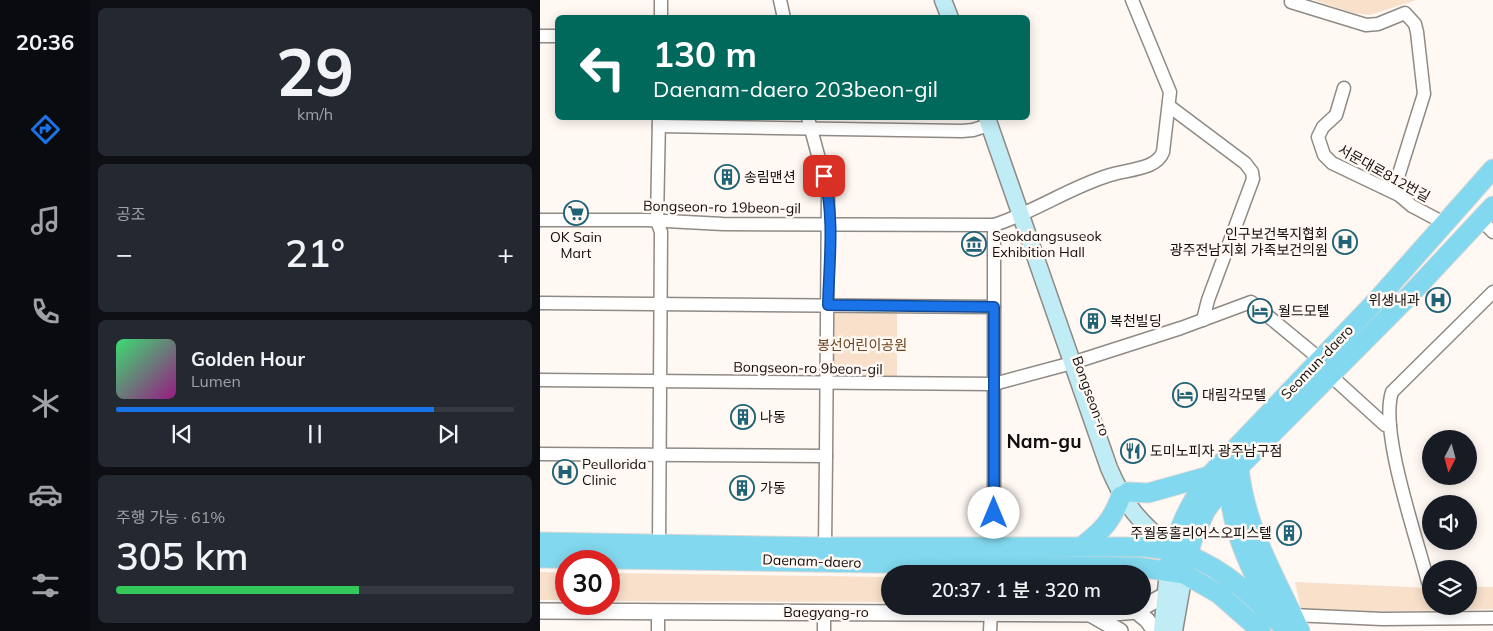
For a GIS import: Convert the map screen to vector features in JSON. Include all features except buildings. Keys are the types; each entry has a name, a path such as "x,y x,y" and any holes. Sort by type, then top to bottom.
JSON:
{"main road":[{"path":"944,0 949,15"},
{"name":"Bongseon-ro","path":"988,121 1022,217 1027,222 1095,419 1124,494 1179,550"},
{"name":"Seomun-daero","path":"1176,572 1190,503 1209,476 1320,359 1493,169"},
{"name":"Seomun-daero","path":"1179,550 1193,538 1206,510 1234,473 1330,375 1489,219"},
{"path":"1234,473 1229,498 1239,539 1261,588 1291,627"},
{"path":"1081,547 1105,526 1114,515 1124,494 1148,492 1177,486 1209,476"},
{"name":"Daenam-daero","path":"540,542 825,547 1122,546 1179,550 1230,579 1291,627"},
{"path":"1081,547 1090,549 1093,553 1093,562 1090,565"},
{"name":"Daenam-daero","path":"540,558 887,565"},
{"name":"Daenam-daero","path":"1151,569 1176,572 1219,594 1261,631"},
{"path":"1162,631 1166,594 1176,572"},
{"path":"1174,631 1176,572"}],"street":[{"path":"661,0 661,15"},
{"path":"780,0 783,15"},
{"name":"Bongseon-ro 19beon-gil","path":"540,220 994,225 1022,217 1096,179 1130,169 1153,166 1160,160 1163,152 1170,92 1132,0"},
{"path":"1291,2 1355,24 1378,24 1405,13 1415,24 1424,94 1398,176 1399,195"},
{"path":"540,36 555,36"},
{"name":"서문대로812번길","path":"1344,88 1336,115 1320,132 1319,142 1324,155 1332,163 1399,195 1412,206 1444,223"},
{"path":"1169,106 1246,163 1252,172 1253,180 1208,300 1204,320"},
{"path":"659,544 660,232 657,221 659,122 810,123 973,130 988,121"},
{"path":"810,123 828,192 825,547"},
{"path":"994,225 994,547"},
{"path":"1422,560 1400,480 1390,425 1389,403 1392,392 1493,292"},
{"name":"Bongseon-ro 9beon-gil","path":"540,380 994,384 1075,362 1204,320 1251,302 1320,359"},
{"path":"540,303 994,307"},
{"path":"1330,375 1385,425 1390,425"},
{"path":"540,454 826,456"},
{"name":"Baegyang-ro","path":"1151,600 1166,594"},
{"name":"Baegyang-ro","path":"540,611 881,612"},
{"path":"658,612 658,631"},
{"path":"824,612 824,631"},
{"path":"990,631 991,615"},
{"path":"1099,615 1120,631"},
{"path":"1140,615 1156,631"},
{"path":"1291,627 1382,625 1493,618"}],"green space":[{"path":"1314,0 1416,0 1370,15 1353,13"},
{"name":"봉선어린이공원","path":"829,305 897,306 897,384 827,383"},
{"path":"540,572 555,573 555,600 540,600"},
{"path":"620,573 881,577 881,602 620,601"},
{"path":"1295,582 1422,588 1422,611 1368,612 1301,610"},
{"path":"1477,587 1493,587 1493,609 1477,609"}],"place":[{"name":"송림맨션","path":"727,177"},
{"name":"OK Sain Mart","path":"576,213"},
{"name":"인구보건복지협회 광주전남지회 가족보건의원","path":"1345,242"},
{"name":"Seokdangsuseok Exhibition Hall","path":"974,244"},
{"name":"위생내과","path":"1438,300"},
{"name":"월드모텔","path":"1260,311"},
{"name":"복천빌딩","path":"1093,321"},
{"name":"대림각모텔","path":"1185,395"},
{"name":"나동","path":"743,417"},
{"name":"도미노피자 광주남구점","path":"1133,451"},
{"name":"Peullorida Clinic","path":"565,472"},
{"name":"가동","path":"742,488"},
{"name":"주월동홀리어스오피스텔","path":"1289,533"}],"district":[{"name":"Nam-gu","path":"1044,441"}],"route":[{"path":"824,176 829,208 828,305 994,307 994,513"}]}
